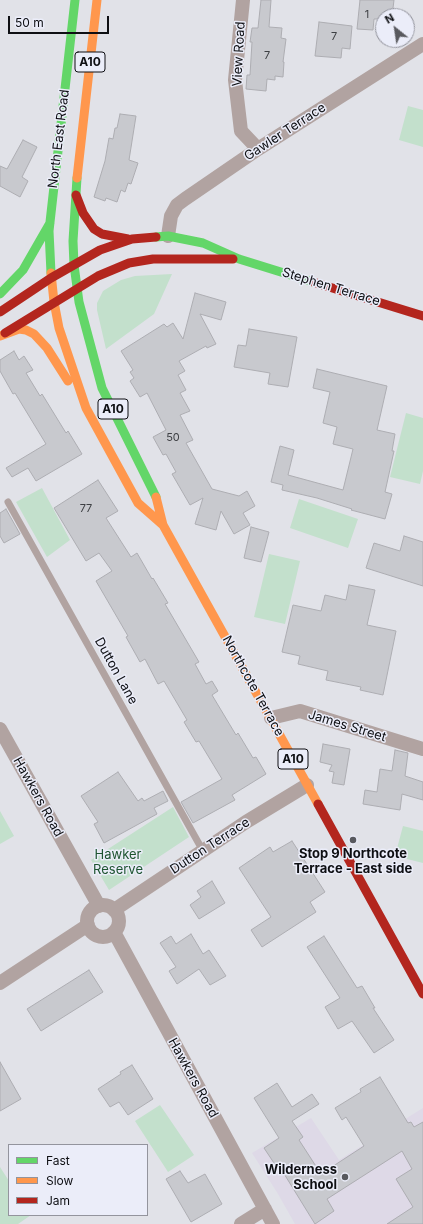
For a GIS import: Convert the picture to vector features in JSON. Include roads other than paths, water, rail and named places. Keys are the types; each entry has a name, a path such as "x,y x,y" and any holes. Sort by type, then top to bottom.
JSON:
{"main road":[{"name":"North East Road","path":"51,278 49,236 50,223 75,0"},
{"name":"North East Road","path":"74,265 73,236 76,194 97,0"},
{"path":"76,194 83,213 94,230 110,236 132,239"},
{"path":"0,294 24,270 50,223"},
{"name":"Stephen Terrace","path":"0,312 51,278 105,248 132,239 168,236 204,242 239,259 423,316"},
{"name":"Stephen Terrace","path":"0,336 77,288 103,274 140,260 165,258 239,259"},
{"name":"A10","path":"74,265 77,288"},
{"name":"A10","path":"51,278 54,302"},
{"name":"Northcote Terrace","path":"77,288 82,317 102,388 158,501 163,525 423,994"},
{"name":"Northcote Terrace","path":"54,302 59,328 86,408 138,503 163,525"},
{"path":"0,336 19,329 26,330 34,334 47,348 86,408"}],"street":[{"name":"View Road","path":"243,0 235,80 242,131 258,149"},
{"name":"Gawler Terrace","path":"168,236 171,216 177,205 258,149 423,44"},
{"name":"James Street","path":"271,718 300,711 423,749"},
{"name":"Hawkers Road","path":"0,729 99,906"},
{"name":"Dutton Terrace","path":"114,910 246,822 307,785"},
{"path":"99,906 110,906 117,914 118,924 114,932 109,935 98,936 93,933 88,925 87,920 91,911 99,906"},
{"path":"0,983 88,925"},
{"name":"Hawkers Road","path":"114,932 273,1224"},
{"path":"241,1224 265,1210"}],"lane":[{"name":"Dutton Lane","path":"8,502 203,851"}],"place":[{"name":"Stop 9 Northcote Terrace - East side","path":"353,840"},
{"name":"Wilderness School","path":"345,1177"}],"park label":[{"name":"Hawker Reserve","path":"118,862"}]}
